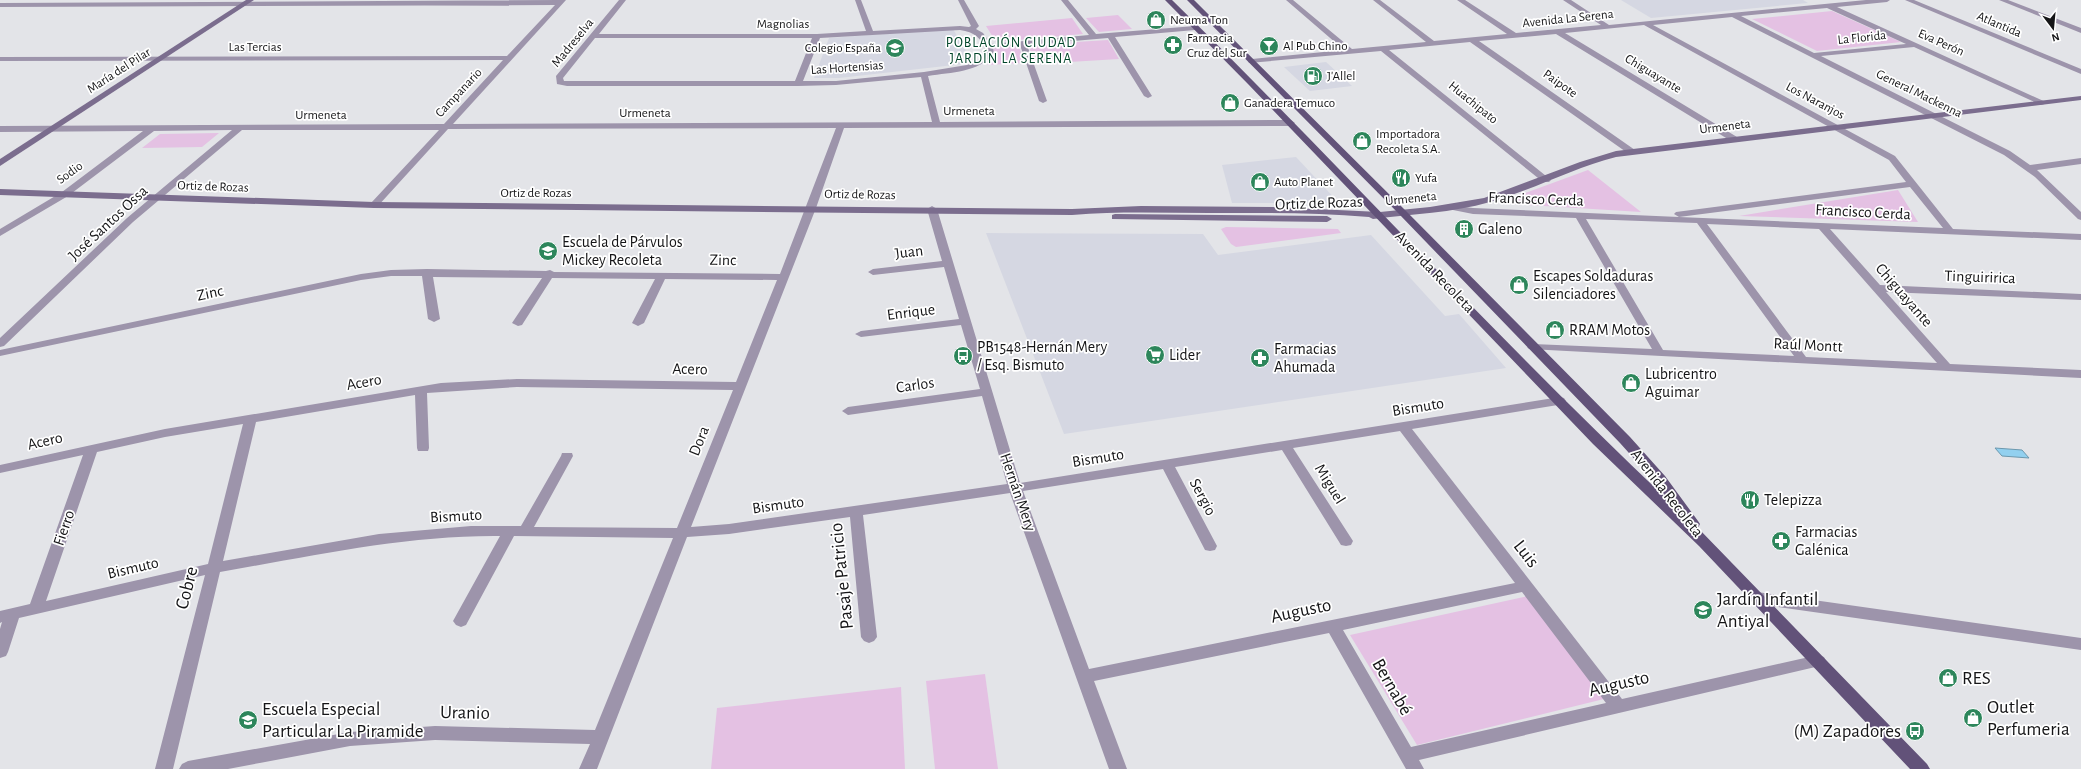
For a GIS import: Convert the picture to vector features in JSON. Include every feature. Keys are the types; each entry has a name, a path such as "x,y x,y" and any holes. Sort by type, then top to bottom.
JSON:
{"main road":[{"name":"Avenida Recoleta","path":"1168,0 1291,123 1632,474 1704,542 1921,769"},
{"name":"Avenida Recoleta","path":"1190,0 1403,213 1643,459 1676,500 1704,542"},
{"path":"1291,123 1306,125 1321,131"}],"street":[{"name":"Madreselva","path":"560,82 559,78 623,0"},
{"path":"858,0 870,32"},
{"path":"961,0 975,26 972,29 979,33 989,46 1195,28"},
{"path":"1064,0 1094,37"},
{"path":"1289,0 1351,52"},
{"path":"1376,0 1433,44"},
{"path":"1460,0 1515,36"},
{"path":"1566,0 1608,27"},
{"name":"Avenida La Serena","path":"1252,62 1888,0"},
{"name":"Atlantida","path":"1908,0 2081,72"},
{"path":"2002,0 2081,31"},
{"path":"0,4 562,1"},
{"name":"Campanario","path":"374,204 562,1"},
{"name":"María del Pilar","path":"0,163 248,2"},
{"name":"Eva Perón","path":"1828,6 2044,103"},
{"name":"General Mackenna","path":"1732,15 1993,145 2029,168 2081,217"},
{"name":"Los Naranjos","path":"1645,23 1892,158 1950,231"},
{"name":"Magnolias","path":"594,36 817,36 946,28 972,29"},
{"name":"Chiguayante","path":"1558,32 1734,139"},
{"path":"1110,35 1148,96"},
{"path":"798,84 817,36"},
{"name":"Paipote","path":"1472,40 1632,152"},
{"path":"1023,43 1043,100"},
{"name":"La Florida","path":"1812,55 1915,45"},
{"name":"Las Hortensias","path":"560,82 568,84 798,84 836,82 924,74 969,67 981,62 990,53 989,46"},
{"name":"Huachipato","path":"1383,49 1546,180"},
{"name":"Las Tercias","path":"0,60 510,58"},
{"path":"924,74 937,125"},
{"name":"Urmeneta","path":"1380,215 1451,207 1486,200 1546,180 1596,159 1632,152 2081,98"},
{"name":"Urmeneta","path":"0,130 1291,123"},
{"name":"Dora","path":"588,769 680,532 784,277 841,125"},
{"name":"José Santos Ossa","path":"0,344 157,198 240,128"},
{"name":"Sodio","path":"0,233 65,194 151,129"},
{"path":"2029,168 2081,161"},
{"name":"Francisco Cerda","path":"1643,218 1914,184"},
{"name":"Ortiz de Rozas","path":"0,192 374,204 932,209 1072,212 1111,217 1206,219 1352,219 1380,215"},
{"name":"Francisco Cerda","path":"1451,207 1473,211 2081,237"},
{"name":"Hernán Mery","path":"932,209 1015,488 1118,769"},
{"path":"1580,216 1660,354"},
{"path":"1699,220 1803,361"},
{"name":"Chiguayante","path":"1821,225 1947,368"},
{"name":"Juan","path":"873,272 948,263"},
{"name":"Zinc","path":"0,353 392,272 784,277"},
{"path":"427,272 434,319"},
{"path":"518,322 550,273"},
{"path":"638,323 662,275"},
{"name":"Tinguiririca","path":"1877,288 2081,297"},
{"name":"Enrique","path":"861,334 966,321"},
{"name":"Raúl Montt","path":"1533,347 2081,374"},
{"name":"Acero","path":"0,469 92,448 251,418 420,390 489,383 740,386"},
{"path":"420,390 423,448"},
{"name":"Carlos","path":"848,411 986,392"},
{"name":"Bismuto","path":"6,615 212,568 379,539 427,534 510,531 680,532 729,529 1015,488 1560,401"},
{"name":"Cobre","path":"164,769 212,568 251,418"},
{"name":"Luis","path":"1403,426 1618,706"},
{"name":"Miguel","path":"1285,445 1346,541"},
{"name":"Fierro","path":"36,608 92,448"},
{"path":"525,531 567,456"},
{"name":"Sergio","path":"1167,464 1210,546"},
{"name":"Pasaje Patricio","path":"856,511 869,637"},
{"path":"461,621 510,531"},
{"name":"Augusto","path":"1084,676 1526,586"},
{"path":"1757,598 2081,644"},
{"path":"0,652 6,615"},
{"name":"Bernabé","path":"1333,626 1412,762"},
{"name":"Augusto","path":"1412,762 1618,706 1818,661"},
{"name":"Uranio","path":"188,769 350,739 435,733 600,737"}],"shaded area":[{"path":"1621,0 1803,0 1808,3 1651,18"},
{"path":"1832,11 1901,42 1817,51 1752,19"},
{"path":"1118,15 1132,29 1099,32 1086,18"},
{"path":"1072,18 1083,34 996,42 986,26"},
{"name":"Colegio España","path":"953,29 970,58 963,64 839,78 814,78 829,38"},
{"path":"1108,40 1119,59 1036,64 1028,45"},
{"path":"1019,46 1024,63 987,65 995,58 992,47"},
{"path":"1326,62 1352,86 1310,91 1284,67"},
{"path":"219,133 202,147 142,148 160,134"},
{"path":"1296,157 1339,203 1232,203 1222,165"},
{"path":"1588,170 1641,212 1498,203"},
{"path":"1898,190 1918,222 1739,216"},
{"path":"1226,227 1338,229 1341,233 1236,247 1231,244 1221,229"},
{"path":"986,233 1203,234 1218,255 1371,235 1445,316 1459,314 1506,368 1064,434"},
{"path":"1528,596 1608,698 1417,745 1350,635"},
{"path":"985,674 998,769 935,769 926,681"},
{"path":"901,687 905,769 711,769 717,708"}],"water":[{"path":"1995,448 2022,450 2029,458 2002,456"}],"place":[{"name":"Neuma Ton","path":"1156,20"},
{"name":"Farmacia Cruz del Sur","path":"1173,45"},
{"name":"Al Pub Chino","path":"1269,46"},
{"name":"Colegio España","path":"895,48"},
{"name":"J'Allel","path":"1313,76"},
{"name":"Ganadera Temuco","path":"1230,103"},
{"name":"Importadora Recoleta S.A.","path":"1362,141"},
{"name":"Yufa","path":"1401,178"},
{"name":"Auto Planet","path":"1260,182"},
{"name":"Galeno","path":"1464,229"},
{"name":"Escuela de Párvulos Mickey Recoleta","path":"548,251"},
{"name":"Escapes Soldaduras Silenciadores","path":"1519,285"},
{"name":"RRAM Motos","path":"1555,330"},
{"name":"Lider","path":"1155,355"},
{"name":"PB1548-Hernán Mery / Esq. Bismuto","path":"963,356"},
{"name":"Farmacias Ahumada","path":"1260,358"},
{"name":"Lubricentro Aguimar","path":"1631,383"},
{"name":"Telepizza","path":"1750,500"},
{"name":"Farmacias Galénica","path":"1781,541"},
{"name":"Jardín Infantil Antiyal","path":"1703,610"},
{"name":"RES","path":"1948,678"},
{"name":"Outlet Perfumeria","path":"1973,718"},
{"name":"Escuela Especial Particular La Piramide","path":"248,720"},
{"name":"(M) Zapadores","path":"1915,731"}],"district":[{"name":"POBLACIÓN CIUDAD JARDÍN LA SERENA","path":"1011,52"}]}
